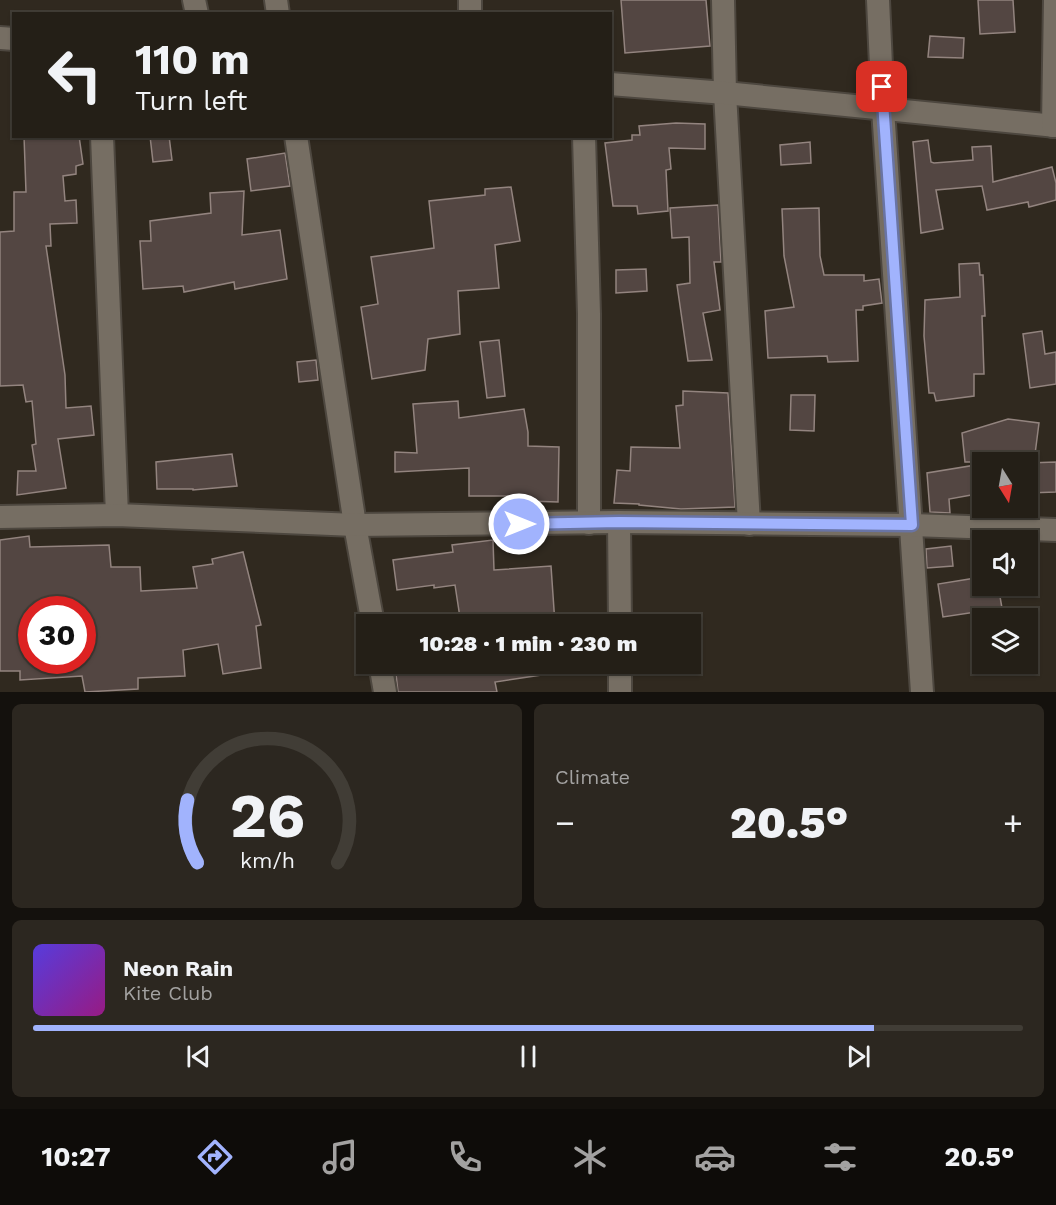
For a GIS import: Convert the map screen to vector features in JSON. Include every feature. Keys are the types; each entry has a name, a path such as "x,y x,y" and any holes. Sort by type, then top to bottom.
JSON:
{"street":[{"path":"723,0 725,93 749,524"},
{"path":"878,0 883,109 922,692"},
{"path":"612,84 725,93 1055,126 1055,0"},
{"path":"102,138 117,515"},
{"path":"296,138 355,525 371,614"},
{"path":"584,138 589,326 589,524"},
{"path":"0,517 117,515 355,525 619,522 912,525 1056,530"},
{"path":"619,522 620,614"},
{"path":"382,674 385,692"},
{"path":"620,674 620,692"}],"building":[{"path":"621,0 706,0 710,46 625,53"},
{"path":"978,0 1013,0 1015,32 980,34"},
{"path":"930,36 964,38 963,58 928,57"},
{"path":"676,123 705,124 705,149 669,148 671,169 666,170 668,211 638,214 637,206 613,206 605,143 632,140 632,135 640,135 639,126"},
{"path":"24,138 79,138 83,164 76,166 76,174 63,176 65,201 76,200 77,223 50,224 51,246 46,246 65,375 66,408 91,406 94,435 58,439 66,488 17,495 18,471 36,471 32,445 36,444 32,401 26,402 23,385 0,386 0,232 14,231 14,192 26,192"},
{"path":"150,138 169,138 172,160 153,162"},
{"path":"928,140 931,162 934,163 973,160 972,147 991,146 993,182 1052,167 1056,183 1056,200 1029,207 1028,202 987,210 982,186 936,190 943,229 921,233 913,142"},
{"path":"810,142 811,163 781,165 780,145"},
{"path":"285,153 290,186 251,191 247,159"},
{"path":"511,187 520,241 495,245 499,288 458,291 460,334 428,339 425,370 372,379 361,307 378,304 371,257 434,248 429,201 485,195 485,189"},
{"path":"244,191 242,235 280,230 287,279 235,289 234,282 184,292 183,286 143,289 140,241 151,241 150,221 211,213 210,193"},
{"path":"718,205 721,262 714,262 720,310 703,313 712,360 688,361 677,285 690,283 689,237 672,238 670,208"},
{"path":"819,208 820,256 824,275 864,275 864,281 879,279 882,303 863,306 863,310 856,310 858,361 828,362 827,356 768,358 765,311 794,307 784,256 782,209"},
{"path":"979,263 980,275 983,275 985,316 982,316 984,374 974,374 974,396 936,401 934,393 929,393 924,336 925,300 960,297 959,264"},
{"path":"646,269 647,291 616,293 616,270"},
{"path":"1042,331 1045,354 1056,352 1056,384 1030,388 1023,334"},
{"path":"499,340 505,396 487,398 480,342"},
{"path":"316,360 318,380 299,382 297,362"},
{"path":"683,391 728,393 735,507 681,509 614,503 617,470 630,471 631,447 680,448 676,406 683,405"},
{"path":"791,395 815,395 814,431 790,430"},
{"path":"458,401 459,418 524,409 528,446 559,447 558,502 527,501 527,496 469,496 469,468 395,472 395,452 417,453 413,404"},
{"path":"1008,419 1039,423 1035,452 972,452 972,462 965,462 962,433"},
{"path":"232,454 237,486 193,490 157,489 156,462"},
{"path":"1056,462 1056,492 1038,493 1038,463"},
{"path":"972,466 972,495 949,499 950,513 930,512 927,473"},
{"path":"29,536 30,547 109,545 111,567 140,567 141,591 197,588 193,567 213,564 212,559 243,552 261,625 256,626 261,668 223,674 218,644 183,650 185,676 138,678 138,689 85,692 82,676 20,680 20,674 96,674 96,596 18,596 18,671 0,671 0,540"},
{"path":"493,540 494,570 551,566 554,614 459,614 455,585 434,588 434,585 397,590 393,560 453,552 452,545"},
{"path":"951,546 953,566 927,568 926,549"},
{"path":"972,579 972,596 1000,596 1002,608 972,608 972,613 943,617 938,584"},
{"path":"396,674 541,675 495,682 497,692 398,692"}],"route":[{"path":"519,524 619,522 912,525 882,87"}]}
